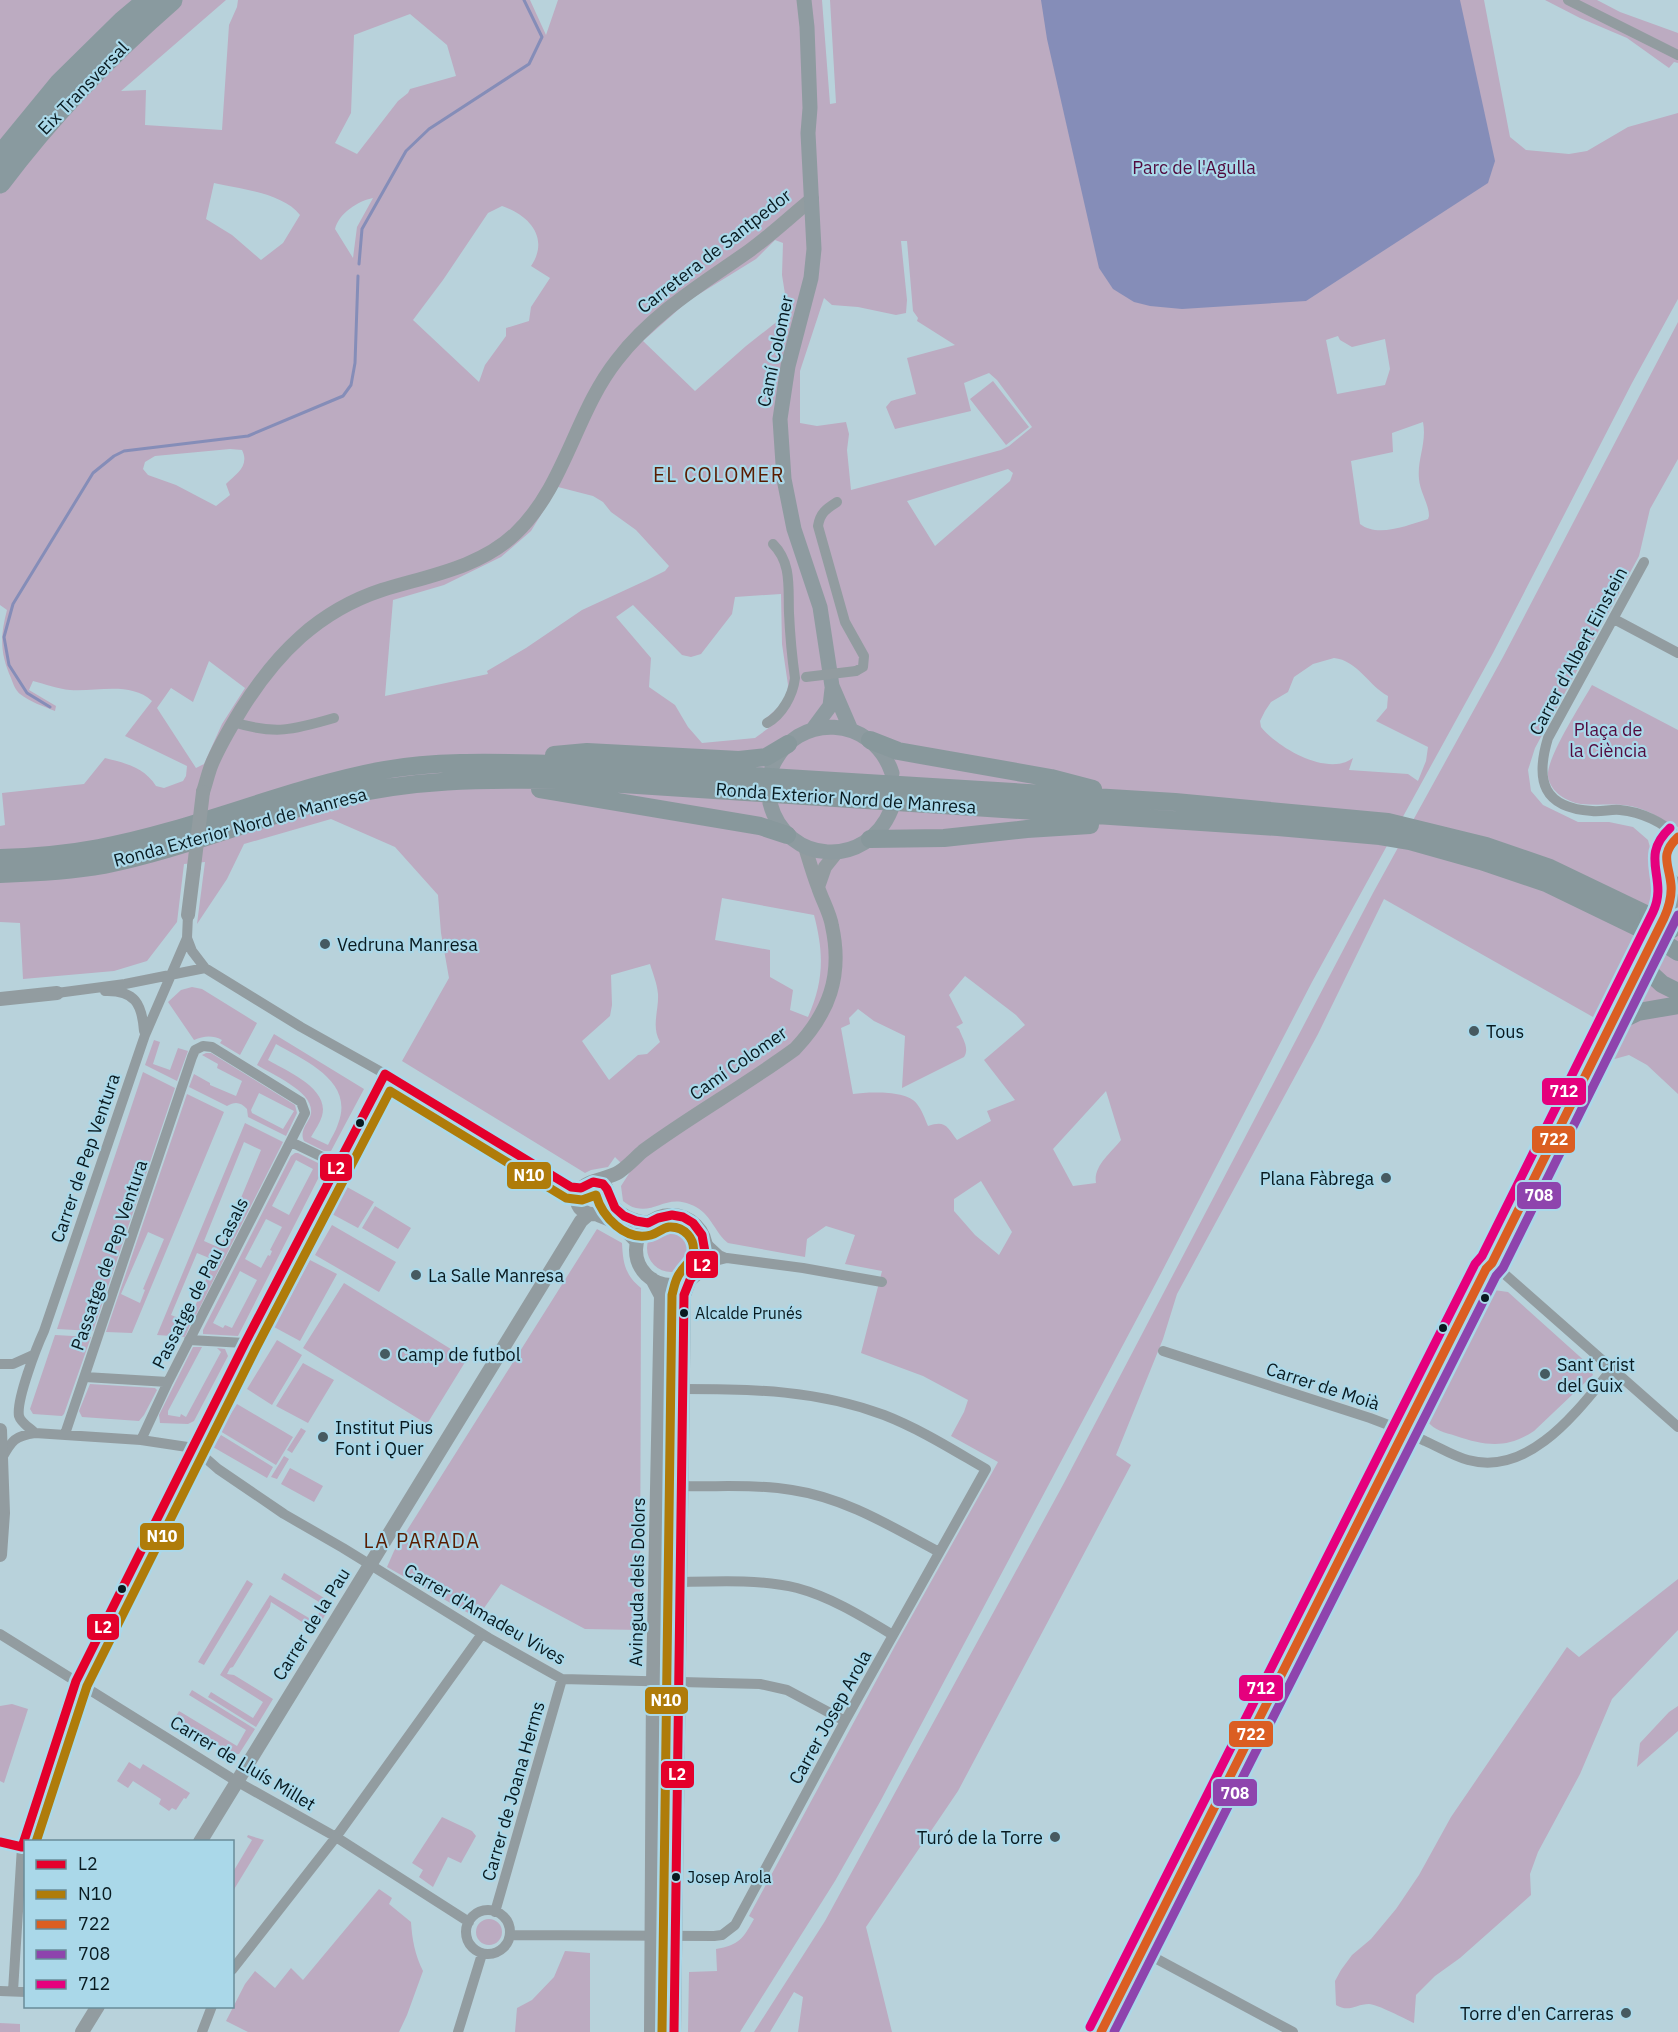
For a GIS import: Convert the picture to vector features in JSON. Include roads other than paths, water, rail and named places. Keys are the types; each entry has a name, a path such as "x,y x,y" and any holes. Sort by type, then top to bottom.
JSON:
{"highway":[{"name":"Eix Transversal","path":"3,171 60,83 123,21 148,0"},
{"name":"Eix Transversal","path":"3,171 123,45 172,0"},
{"path":"3,171 190,0"},
{"path":"870,740 898,751 1051,778 1142,800"},
{"path":"474,770 587,752 739,760 766,757 788,744"},
{"name":"Ronda Exterior Nord de Manresa","path":"0,858 99,848 151,836 331,782 385,770 428,765 560,780 1186,821 1384,829"},
{"name":"Ronda Exterior Nord de Manresa","path":"0,874 103,865 201,839 337,798 431,782 474,770 572,765 1278,810 1486,846 1550,868 1673,939"},
{"path":"474,770 760,826 787,835"},
{"path":"870,839 944,838 1068,825 1186,821"},
{"path":"1644,951 1648,971 1662,984 1678,992"},
{"path":"1611,1025 1638,1012 1678,1005"}],"main road":[{"name":"Carretera de Santpedor","path":"804,0 812,199"},
{"name":"Camí Colomer","path":"812,199 814,249 811,278 788,366 780,419 783,479 794,529 820,607 832,686 830,706 813,729"},
{"name":"Camí Colomer","path":"832,686 851,730"},
{"path":"772,767 777,757 796,738 813,729 832,727 851,730 870,740 884,755 892,773"},
{"path":"770,803 776,820 787,835 805,847 837,852 855,848 870,839 882,826 891,810"}],"street":[{"path":"1568,0 1678,55"},
{"name":"Carretera de Santpedor","path":"171,973 187,938 203,792 213,761 233,722 262,676 286,649 308,629 326,617 380,591 444,573 491,552 513,537 530,519 548,492 597,388 639,334 684,295 751,249 812,199"},
{"path":"801,678 856,671 863,667 864,656 845,622 818,526 819,518 825,510 837,502"},
{"path":"767,723 778,717 801,678 789,611 789,577 781,552 773,544"},
{"name":"Carrer d'Albert Einstein","path":"1644,562 1548,738 1543,754 1542,782 1551,796 1569,808 1593,811 1621,810 1655,820 1671,830 1678,838"},
{"path":"1614,619 1678,653"},
{"path":"233,722 251,728 282,731 334,718"},
{"path":"1667,911 1674,880 1665,862 1666,853 1678,838"},
{"name":"Camí Colomer","path":"610,1199 613,1184 619,1173 643,1151 795,1049 811,1032 830,999 838,960 832,924 805,847"},
{"path":"818,887 825,867 837,852"},
{"path":"1101,2032 1486,1269 1492,1263 1633,981 1644,951 1667,911 1678,899"},
{"path":"187,938 192,951 205,968 571,1187 581,1188 595,1182 606,1187 615,1209 637,1222 649,1223"},
{"path":"0,999 125,984 205,968"},
{"name":"Carrer de Pep Ventura","path":"35,1433 23,1422 19,1413 33,1355 44,1331 145,1035 171,973"},
{"path":"57,993 114,991 129,996 140,1006 145,1035"},
{"name":"Passatge de Pep Ventura","path":"65,1434 195,1050 203,1046 212,1047 301,1102 305,1113 291,1142"},
{"path":"26,1840 76,1681 245,1343 385,1074"},
{"path":"291,1142 337,1164"},
{"name":"Passatge de Pau Casals","path":"141,1440 189,1340 291,1142"},
{"name":"Camí Colomer","path":"595,1182 619,1173"},
{"path":"581,1188 578,1195 581,1209 609,1218 627,1230 637,1242"},
{"path":"594,1215 605,1211 610,1199"},
{"name":"Carrer de la Pau","path":"201,1840 581,1221 594,1215"},
{"path":"705,1242 703,1264 696,1274 690,1279 673,1285 652,1279 638,1263 637,1242 641,1232 649,1223 663,1216 682,1217 698,1228 705,1242 719,1255 727,1258 882,1282"},
{"path":"703,1264 727,1258"},
{"path":"1492,1263 1678,1427"},
{"name":"Avinguda dels Dolors","path":"651,2032 653,1682 661,1296 652,1279"},
{"path":"674,2032 684,1295 690,1279"},
{"path":"189,1340 245,1343"},
{"name":"Carrer de Moià","path":"1163,1351 1404,1431 1467,1460 1490,1463 1507,1460 1540,1446 1575,1414 1612,1369"},
{"path":"0,1364 14,1364 33,1355"},
{"path":"85,1377 168,1382"},
{"name":"Carrer Josep Arola","path":"674,1935 722,1935 735,1925 845,1721 986,1469 932,1438 885,1416 837,1400 751,1389 683,1389"},
{"path":"0,1430 2,1458 0,1555"},
{"path":"2,1458 15,1438 35,1433 141,1440 194,1448"},
{"name":"Carrer d'Amadeu Vives","path":"194,1448 218,1469 284,1514 482,1634 562,1679 760,1684 787,1690 845,1721"},
{"path":"682,1486 774,1488 811,1494 839,1502 873,1516 939,1552"},
{"path":"681,1582 738,1581 796,1588 857,1614 893,1635"},
{"name":"Carrer de Lluís Millet","path":"0,1634 236,1781 336,1837 469,1922"},
{"path":"234,1966 336,1837 482,1634"},
{"name":"Carrer de Joana Herms","path":"495,1912 562,1679"},
{"path":"0,1842 24,1847 13,1991"},
{"path":"487,1910 495,1912 505,1918 510,1935 503,1949 482,1954 473,1949 466,1931 469,1922 480,1912 487,1910"},
{"path":"510,1935 674,1935"},
{"path":"1142,1951 1293,2032"},
{"path":"458,2032 482,1954"},
{"path":"0,1991 24,1992"},
{"path":"82,2032 97,2008"},
{"path":"202,2032 212,2008"}],"water":[{"name":"Parc de l'Agulla","path":"1041,0 1460,0 1495,161 1488,183 1306,301 1182,309 1134,302 1113,289 1099,268 1047,39"}],"waterway":[{"path":"359,264 362,229 406,151 429,129 529,64 542,37 524,0"},
{"path":"50,707 27,693 9,665 4,637 13,604 93,473 124,451 248,436 343,396 351,385 355,363 358,276"}],"place":[{"name":"Vedruna Manresa","path":"325,944"},
{"name":"Tous","path":"1474,1031"},
{"name":"Plana Fàbrega","path":"1386,1178"},
{"name":"La Salle Manresa","path":"416,1275"},
{"name":"Alcalde Prunés","path":"684,1313"},
{"name":"Camp de futbol","path":"385,1354"},
{"name":"Sant Crist del Guix","path":"1545,1374"},
{"name":"Institut Pius Font i Quer","path":"323,1437"},
{"name":"Turó de la Torre","path":"1055,1837"},
{"name":"Josep Arola","path":"676,1877"},
{"name":"Torre d'en Carreras","path":"1626,2013"}],"district":[{"name":"EL COLOMER","path":"719,474"},
{"name":"LA PARADA","path":"422,1540"}],"park label":[{"name":"Plaça de la Ciència","path":"1608,739"}]}
